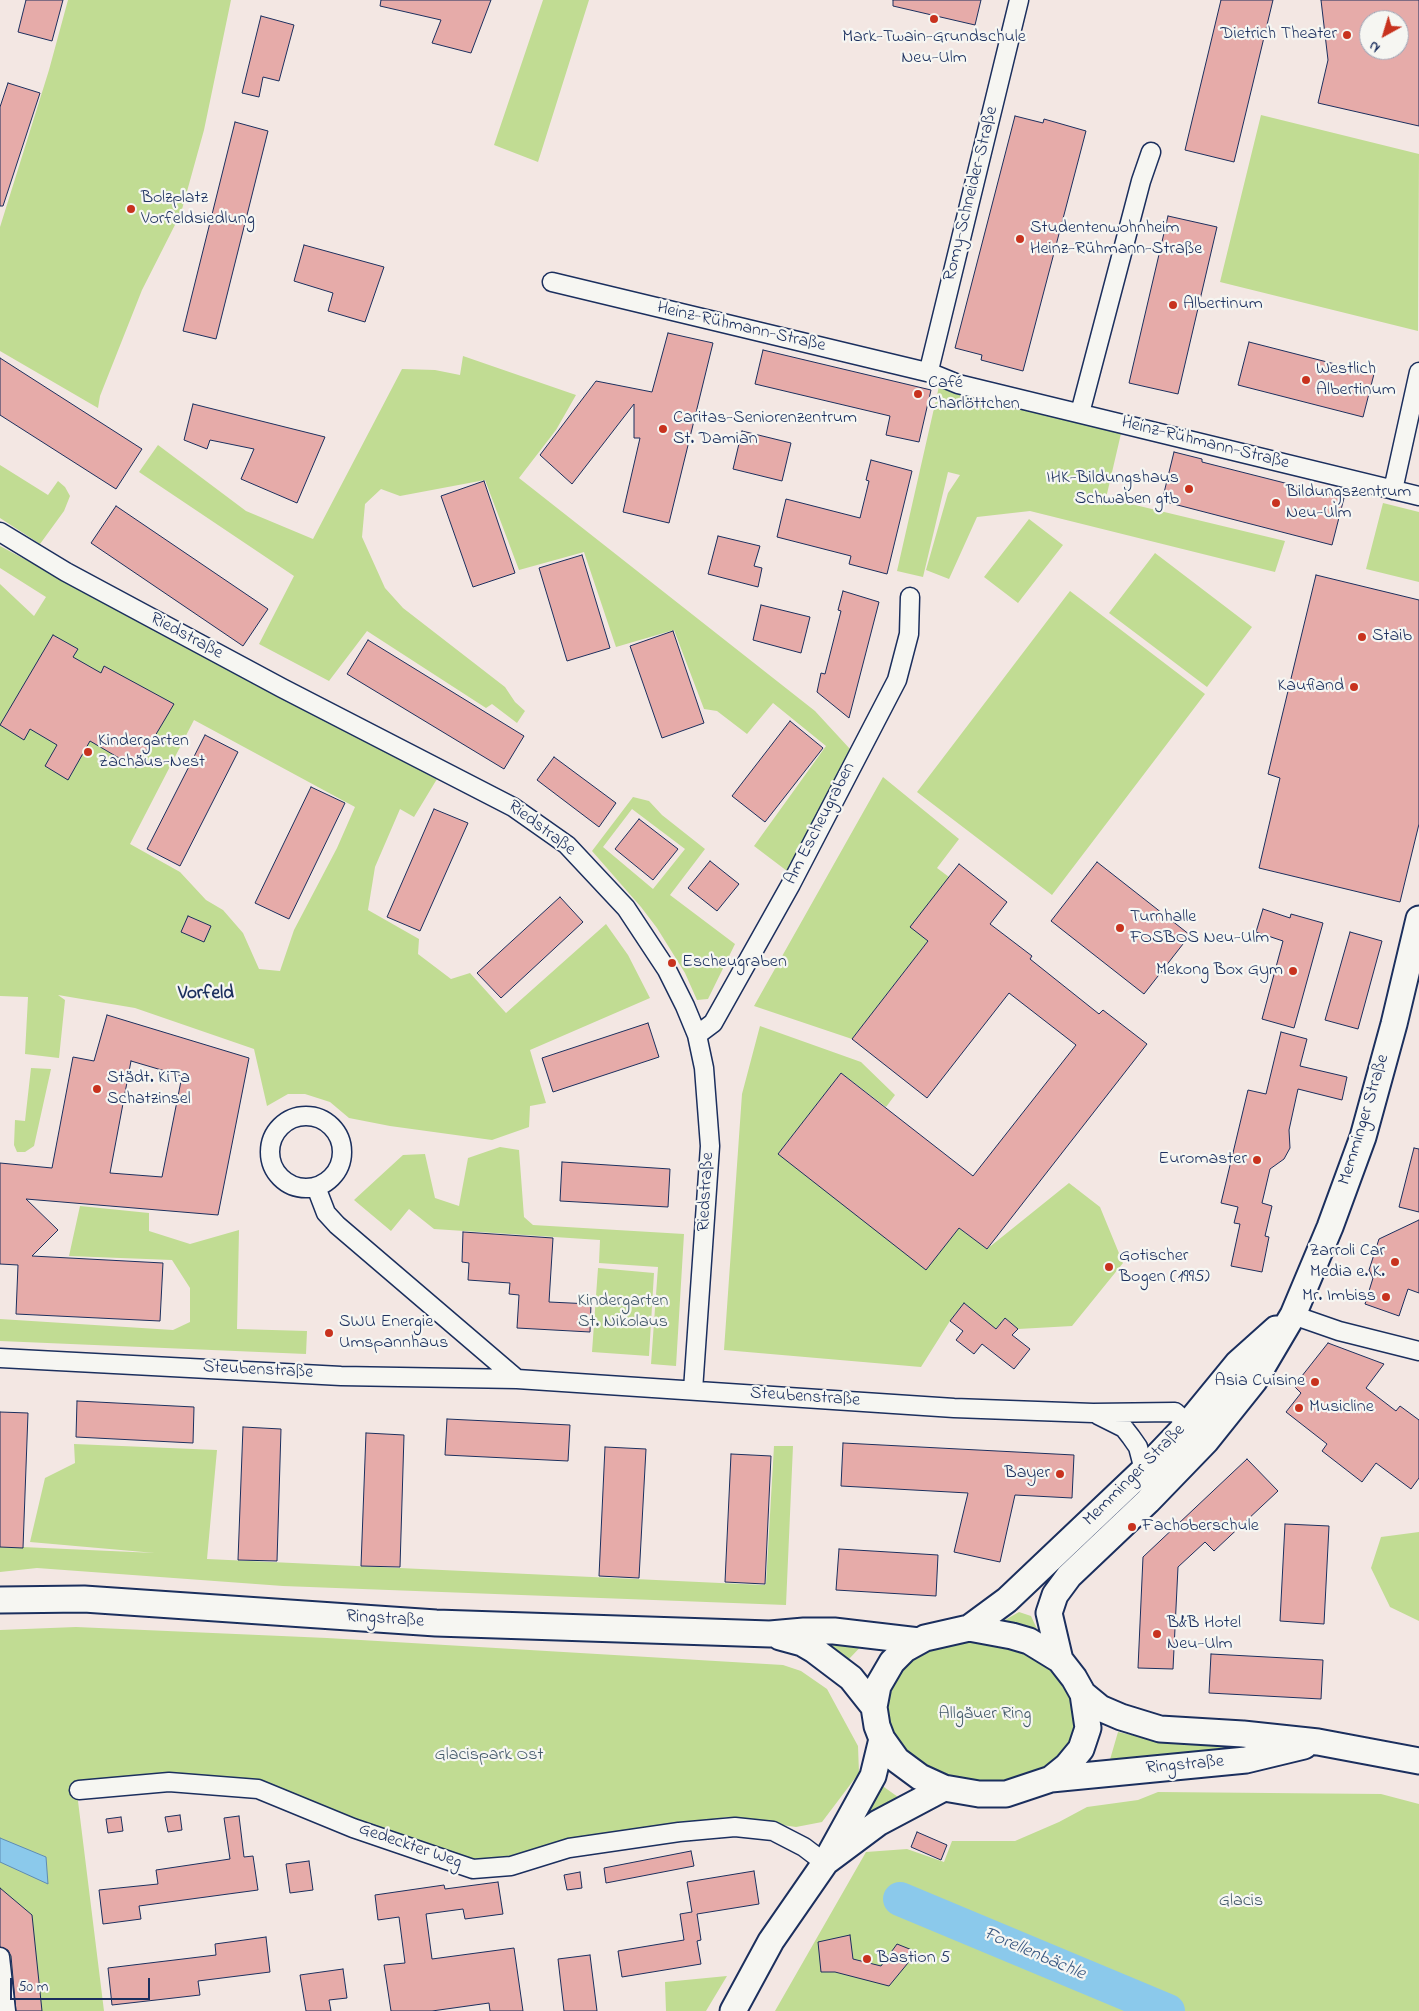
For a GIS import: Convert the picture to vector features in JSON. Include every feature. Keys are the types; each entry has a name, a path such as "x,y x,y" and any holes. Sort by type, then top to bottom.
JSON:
{"main road":[{"name":"Memminger Straße","path":"1060,1660 1049,1613 1055,1595 1069,1576 1148,1501 1206,1441 1254,1381 1293,1315 1330,1227 1363,1137 1394,1024 1419,920"},
{"name":"Memminger Straße","path":"969,1628 1007,1600 1144,1470 1188,1424 1238,1364 1293,1315"},
{"name":"Ringstraße","path":"0,1600 84,1599 436,1623 770,1634 834,1631 919,1641"},
{"path":"969,1628 1029,1641 1060,1660 1074,1678 1083,1694 1088,1728 1081,1749 1068,1766 1051,1779 1006,1794 979,1794 944,1788 912,1771 898,1760 882,1739 877,1726 874,1707 878,1686 884,1673 905,1649 919,1641 942,1633 969,1628"},
{"name":"Ringstraße","path":"770,1634 802,1643 814,1650 851,1678 874,1707"},
{"name":"Ringstraße","path":"1083,1694 1107,1711 1138,1724 1152,1727 1318,1742 1419,1761"},
{"path":"732,2011 771,1940 825,1863 873,1776 882,1739"},
{"name":"Ringstraße","path":"1051,1779 1246,1760 1318,1742"},
{"path":"825,1863 878,1824 944,1788"}],"street":[{"name":"Romy-Schneider-Straße","path":"938,377 933,357 1019,0"},
{"path":"1080,413 1140,181 1151,152"},
{"name":"Heinz-Rühmann-Straße","path":"552,282 1419,496"},
{"path":"1392,490 1419,372"},
{"name":"Riedstraße","path":"0,532 66,572 282,688 492,794 567,845 626,908 667,970 697,1035 704,1068 710,1146 693,1390"},
{"name":"Am Escheugraben","path":"697,1035 713,1023 791,884 897,680 909,634 910,597"},
{"path":"299,1116 318,1118 326,1122 334,1130 340,1141 342,1152 340,1164 326,1182 316,1186 306,1188 289,1184 277,1174 271,1159 271,1143 274,1134 289,1120 299,1116"},
{"path":"316,1186 326,1214 337,1225 517,1379"},
{"path":"1293,1315 1339,1331 1419,1351"},
{"name":"Steubenstraße","path":"0,1358 341,1376 517,1379 954,1408 1093,1413 1175,1412 1206,1441"},
{"name":"Steubenstraße","path":"1093,1413 1110,1420 1128,1433 1138,1447 1144,1470"},
{"name":"Gedeckter Weg","path":"79,1790 169,1782 258,1789 353,1828 472,1869 511,1866 569,1848 679,1832 735,1827 773,1831 804,1847 825,1863"},
{"path":"0,1957 6,2011"}],"green space":[{"path":"68,0 231,0 204,130 181,213 142,290 100,396 98,408 0,351 0,227 49,70"},
{"path":"543,0 589,0 538,162 494,145"},
{"path":"1261,115 1419,154 1418,331 1220,282"},
{"path":"463,356 576,395 556,430 519,478 815,711 850,749 787,871 754,846 826,746 773,703 747,734 717,711 704,709 674,630 616,647 584,552 519,570 485,480 400,496 381,489 365,504 362,537 385,588 403,608 505,687 515,702 525,711 517,723 492,704 486,708 367,631 329,681 259,644 294,576 139,472 158,445 246,511 313,539 402,369 435,370 460,375"},
{"path":"940,382 1123,425 1106,498 1285,541 1275,572 1030,511 977,517 949,579 926,570 948,493 960,475 948,472 923,577 897,571"},
{"path":"0,465 48,495 58,481 65,487 70,496 64,511 40,544 0,518"},
{"path":"1383,503 1419,512 1419,582 1366,569"},
{"path":"1029,519 1063,545 1018,603 984,577"},
{"path":"0,546 437,779 414,817 400,809 375,867 368,910 419,939 418,954 451,979 470,973 506,1013 606,924 628,955 650,998 530,1050 546,1103 530,1106 529,1127 492,1140 390,1126 349,1118 330,1102 305,1094 288,1094 267,1106 254,1049 135,1008 58,995 65,1000 59,1058 25,1054 28,997 0,996 0,584 34,616 46,597 0,568","holes":["194,720 355,807 337,848 294,930 280,971 259,969 243,933 223,910 206,900 180,872 130,844"]},
{"path":"1155,553 1252,627 1207,687 1109,613"},
{"path":"1070,591 1205,694 1052,895 917,792"},
{"path":"883,777 959,839 937,868 949,877 928,941 852,1039 754,1006"},
{"path":"633,797 649,801 662,815 705,849 670,895 735,944 708,999 697,1000 685,973 657,928 592,851","holes":["632,809 685,849 653,889 603,847"]},
{"path":"760,1026 861,1062 895,1095 886,1107 841,1073 778,1154 959,1228 987,1249 1069,1183 1100,1207 1123,1263 1072,1326 1018,1329 1005,1318 990,1335 972,1320 977,1314 964,1303 950,1321 921,1367 724,1350 742,1094"},
{"path":"31,1068 51,1069 34,1146 25,1152 17,1152 14,1145 15,1120 25,1121"},
{"path":"500,1147 519,1150 524,1217 533,1225 684,1234 676,1366 651,1364 658,1267 599,1263 600,1240 434,1229 409,1209 391,1231 354,1200 403,1155 425,1154 435,1198 459,1206 468,1158"},
{"path":"80,1206 149,1213 149,1231 190,1244 239,1230 237,1329 307,1331 306,1354 0,1341 0,1319 173,1330 190,1322 190,1288 172,1260 69,1256"},
{"name":"Kindergarten St. Nikolaus","path":"598,1268 654,1273 649,1356 592,1352"},
{"path":"74,1444 217,1450 207,1559 763,1585 766,1584 774,1446 793,1446 786,1605 283,1586 37,1568 0,1572 0,1546 155,1553 30,1542 45,1478 75,1463"},
{"path":"1419,1532 1419,1621 1390,1607 1371,1568 1381,1537"},
{"path":"1019,1612 1031,1616 1044,1644 996,1625"},
{"name":"Glacispark Ost","path":"76,1627 327,1638 783,1665 801,1671 827,1689 858,1746 859,1773 822,1822 796,1827 726,1817 511,1863 472,1865 259,1784 76,1785 104,2011 0,2011 0,1630"},
{"path":"807,1636 868,1639 849,1659"},
{"name":"Allgäuer Ring","path":"963,1639 1002,1642 1040,1655 1068,1682 1077,1715 1068,1747 1049,1769 996,1790 935,1780 893,1745 883,1695 914,1652"},
{"path":"1118,1732 1145,1738 1291,1743 1109,1763"},
{"path":"877,1782 898,1797 872,1813 855,1828"},
{"name":"Glacis","path":"1158,1792 1381,1794 1419,1804 1419,2011 775,2011 866,1852 907,1849 944,1862 952,1841 1015,1841 1059,1822 1087,1807 1138,1800"},
{"path":"727,1976 706,2011 666,2011 665,1982"}],"water":[{"path":"0,1838 46,1857 48,1884 0,1862"}],"building":[{"path":"26,0 63,0 52,41 18,32"},
{"path":"381,0 491,0 471,53 432,43 441,20 380,6"},
{"path":"893,0 981,0 975,25 893,6"},
{"path":"1221,0 1273,0 1234,162 1185,150"},
{"path":"1321,0 1419,0 1419,126 1318,103 1328,60"},
{"path":"261,16 294,25 279,81 263,77 259,97 242,93"},
{"path":"8,83 40,93 3,206 0,206 0,107"},
{"name":"Studentenwohnheim Heinz-Rühmann-Straße","path":"1015,116 1043,123 1044,119 1086,131 1023,371 981,360 982,355 955,348"},
{"path":"235,122 268,131 216,339 183,331"},
{"name":"Albertinum","path":"1168,216 1217,227 1178,394 1129,383"},
{"path":"304,245 384,267 365,322 328,311 333,293 294,281"},
{"name":"Caritas-Seniorenzentrum St. Damian","path":"668,333 713,343 669,523 623,512 640,438 634,438 634,404 572,484 540,455 596,381 652,392"},
{"name":"Westlich Albertinum","path":"1249,342 1374,374 1363,417 1238,385"},
{"path":"763,350 931,390 919,442 886,435 890,416 755,384"},
{"path":"0,358 142,449 116,489 0,415"},
{"path":"193,404 325,437 297,503 241,479 254,449 210,440 207,449 184,440"},
{"path":"742,431 791,443 782,481 733,469"},
{"name":"Bildungszentrum Neu-Ulm","path":"1174,452 1202,459 1202,462 1344,498 1332,545 1162,501"},
{"path":"871,460 912,471 887,574 849,564 851,556 777,537 786,499 860,518 869,481 866,480"},
{"path":"484,481 515,573 473,587 441,496"},
{"path":"116,506 268,609 243,646 91,543"},
{"path":"718,536 760,546 754,566 762,568 758,587 708,574"},
{"path":"582,555 610,648 567,661 539,568"},
{"name":"Kaufland","path":"1316,575 1419,600 1419,824 1400,902 1259,868 1280,778 1268,774"},
{"path":"843,591 879,602 849,718 817,692 821,673 825,674 841,611 838,610"},
{"path":"761,605 810,617 801,653 753,640"},
{"path":"673,631 704,723 662,738 630,646"},
{"path":"53,635 78,649 73,657 101,673 104,666 174,704 136,768 90,741 68,780 45,766 57,745 30,729 24,740 0,725"},
{"path":"368,640 524,736 504,769 347,674"},
{"path":"790,721 823,748 765,822 732,796"},
{"path":"205,735 238,752 180,866 147,849"},
{"path":"554,757 616,803 599,827 537,780"},
{"path":"311,787 345,803 289,919 255,903"},
{"path":"434,809 468,823 420,931 387,917"},
{"path":"639,819 678,849 653,880 615,849"},
{"path":"710,861 739,884 717,911 688,888"},
{"name":"Turnhalle FOSBOS Neu-Ulm","path":"1097,862 1190,935 1144,994 1051,921"},
{"path":"959,864 1007,902 990,924 1032,956 1030,959 1099,1014 1103,1010 1147,1044 987,1249 959,1228 926,1270 778,1154 841,1073 973,1176 1076,1045 1009,993 927,1098 852,1039 928,941 910,927"},
{"path":"560,897 583,922 501,998 477,973"},
{"name":"Mekong Box Gym","path":"1263,909 1290,918 1291,914 1323,923 1294,1028 1262,1019 1283,941 1256,932"},
{"path":"188,916 211,926 204,942 181,932"},
{"path":"1350,932 1382,941 1358,1029 1325,1020"},
{"path":"107,1015 249,1058 218,1215 26,1199 58,1230 32,1256 163,1263 160,1321 16,1314 18,1265 0,1264 0,1163 52,1168 73,1057 94,1061","holes":["131,1061 182,1076 162,1177 110,1173"]},
{"path":"648,1023 659,1057 553,1092 542,1058"},
{"path":"1281,1032 1307,1039 1300,1066 1347,1077 1342,1100 1298,1089 1289,1130 1290,1148 1284,1159 1270,1169 1262,1203 1272,1206 1265,1236 1269,1237 1262,1272 1231,1266 1240,1224 1234,1223 1238,1207 1221,1203 1248,1090 1266,1094"},
{"path":"1414,1148 1419,1149 1419,1212 1399,1207"},
{"path":"562,1162 670,1169 668,1207 560,1201"},
{"path":"1419,1220 1419,1293 1408,1289 1399,1316 1365,1304 1373,1278 1369,1270 1379,1239"},
{"name":"Kindergarten St. Nikolaus","path":"463,1232 553,1238 549,1302 591,1304 590,1332 517,1328 519,1295 509,1294 510,1283 468,1280 469,1263 462,1262"},
{"path":"964,1303 996,1329 1005,1318 1018,1329 1012,1335 1030,1349 1014,1369 982,1344 974,1354 956,1340 963,1331 950,1321"},
{"path":"1328,1343 1384,1364 1366,1388 1396,1411 1400,1406 1419,1420 1419,1478 1411,1489 1376,1463 1362,1482 1322,1451 1327,1444 1286,1412 1301,1393 1294,1386"},
{"path":"77,1401 194,1407 193,1443 76,1437"},
{"path":"0,1412 28,1413 23,1548 0,1547"},
{"path":"447,1419 570,1425 568,1461 445,1455"},
{"path":"243,1427 281,1429 277,1561 238,1560"},
{"path":"366,1433 404,1435 400,1567 361,1566"},
{"path":"843,1443 1074,1455 1072,1498 1015,1495 1000,1562 954,1552 968,1493 841,1486"},
{"path":"605,1447 646,1449 639,1578 599,1576"},
{"path":"731,1454 771,1456 765,1584 725,1582"},
{"path":"1247,1459 1278,1491 1214,1551 1205,1542 1178,1567 1173,1669 1138,1668 1143,1557"},
{"path":"1285,1524 1329,1526 1324,1624 1280,1621"},
{"path":"839,1549 938,1555 936,1596 836,1590"},
{"path":"1211,1654 1323,1660 1321,1699 1209,1693"},
{"path":"180,1815 182,1830 168,1832 165,1817"},
{"path":"239,1816 244,1857 253,1856 258,1890 139,1906 141,1919 103,1924 99,1890 158,1884 156,1870 230,1859 224,1818"},
{"path":"121,1817 123,1831 108,1833 106,1819"},
{"path":"917,1832 947,1845 941,1860 911,1847"},
{"path":"691,1851 694,1866 606,1883 604,1868"},
{"path":"309,1861 313,1890 290,1893 286,1864"},
{"path":"754,1871 759,1904 697,1914 701,1940 697,1941 701,1964 622,1977 618,1951 684,1940 680,1914 692,1912 687,1882"},
{"path":"580,1872 582,1888 567,1890 564,1875"},
{"path":"498,1882 503,1914 465,1919 463,1909 426,1914 432,1959 514,1948 523,2011 490,2011 489,2003 432,2011 391,2011 384,1965 405,1963 399,1917 378,1920 375,1895 444,1885 445,1889"},
{"path":"0,1888 32,1915 42,2011 16,2011 11,1956 8,1950 0,1947"},
{"path":"850,1935 853,1959 881,1966 897,1944 917,1952 889,1986 835,1972 821,1972 818,1942"},
{"path":"266,1937 270,1972 198,1981 200,1995 112,2005 108,1968 216,1955 215,1944"},
{"path":"590,1955 597,2011 564,2011 558,1959"},
{"path":"343,1969 347,1998 329,2000 331,2011 306,2011 300,1975"}],"waterway":[{"name":"Forellenbächle","path":"900,1899 1168,2011"}],"place":[{"name":"Mark-Twain-Grundschule Neu-Ulm","path":"934,19"},
{"name":"Dietrich Theater","path":"1347,35"},
{"name":"Bolzplatz Vorfeldsiedlung","path":"131,209"},
{"name":"Studentenwohnheim Heinz-Rühmann-Straße","path":"1020,239"},
{"name":"Albertinum","path":"1173,305"},
{"name":"Westlich Albertinum","path":"1306,380"},
{"name":"Café Charlöttchen","path":"918,394"},
{"name":"Caritas-Seniorenzentrum St. Damian","path":"663,429"},
{"name":"IHK-Bildungshaus Schwaben gtb","path":"1189,489"},
{"name":"Bildungszentrum Neu-Ulm","path":"1276,503"},
{"name":"Staib","path":"1362,637"},
{"name":"Kaufland","path":"1354,687"},
{"name":"Kindergarten Zachäus-Nest","path":"88,752"},
{"name":"Turnhalle FOSBOS Neu-Ulm","path":"1120,928"},
{"name":"Escheugraben","path":"672,963"},
{"name":"Mekong Box Gym","path":"1293,971"},
{"name":"Städt. KiTa Schatzinsel","path":"97,1089"},
{"name":"Euromaster","path":"1257,1160"},
{"name":"Zarroli Car Media e. K.","path":"1395,1262"},
{"name":"Gotischer Bogen (1995)","path":"1109,1267"},
{"name":"Mr. Imbiss","path":"1386,1297"},
{"name":"SWU Energie Umspannhaus","path":"329,1333"},
{"name":"Asia Cuisine","path":"1315,1382"},
{"name":"Musicline","path":"1299,1408"},
{"name":"Bayer","path":"1060,1474"},
{"name":"Fachoberschule","path":"1132,1527"},
{"name":"B&B Hotel Neu-Ulm","path":"1157,1634"},
{"name":"Bastion 5","path":"867,1959"}],"district":[{"name":"Vorfeld","path":"206,995"}]}
